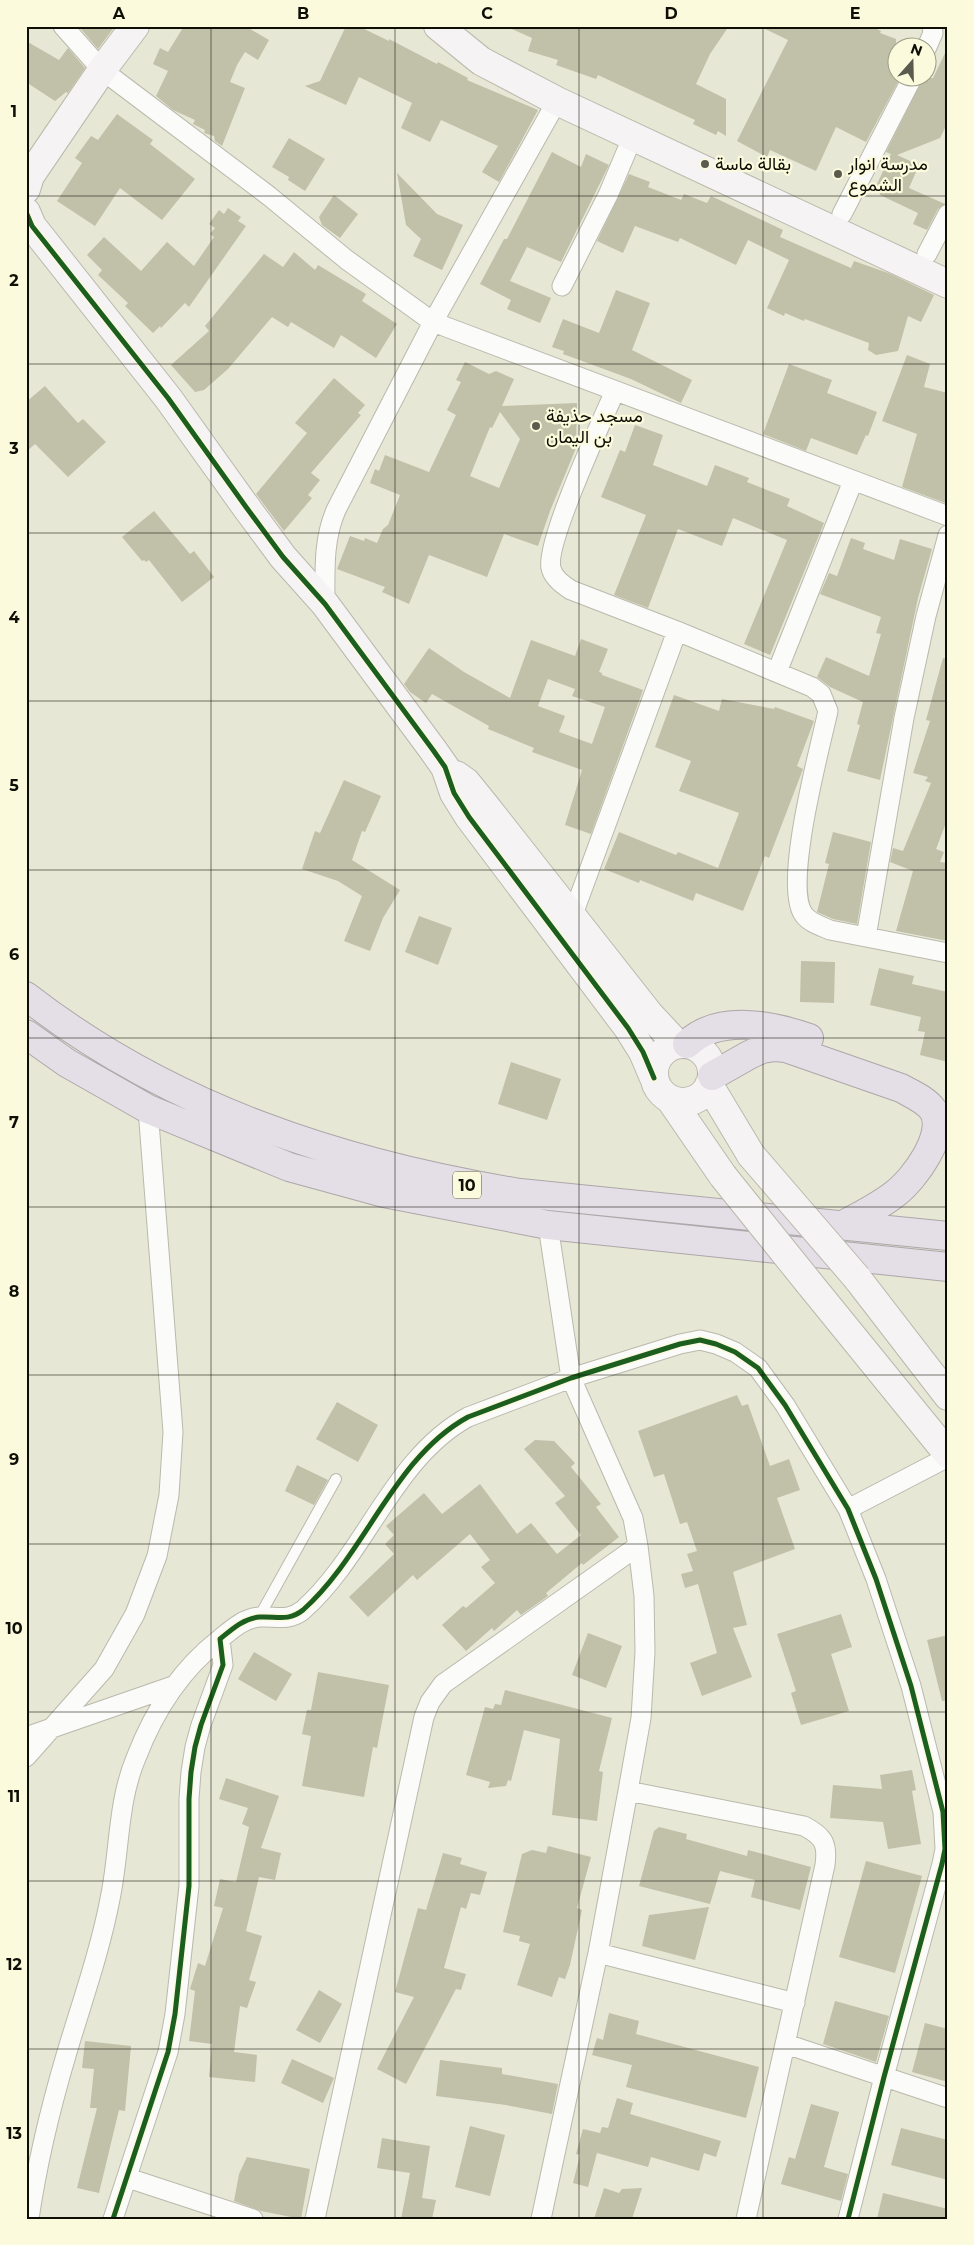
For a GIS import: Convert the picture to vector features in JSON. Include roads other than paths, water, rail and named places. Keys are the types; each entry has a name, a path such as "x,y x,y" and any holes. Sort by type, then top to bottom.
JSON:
{"highway":[{"name":"10","path":"26,996 110,1055 174,1090 231,1115 303,1142 391,1168 463,1184 520,1193 948,1236"},
{"path":"682,1044 714,1029 740,1025 764,1026 792,1032 911,1076 928,1085 948,1102"},
{"name":"10","path":"26,1034 67,1063 148,1109 289,1167 384,1193 548,1224 948,1267"},
{"path":"710,1081 762,1049 786,1048 901,1088 919,1098 932,1110 936,1119 937,1130 929,1151 916,1173 896,1193 843,1225"}],"street":[{"path":"63,26 102,70 269,196 347,260 433,322 948,516"},
{"path":"26,189 30,176 102,70 135,26"},
{"path":"931,38 933,33 932,26"},
{"path":"447,32 489,48 634,136 948,284"},
{"path":"842,214 907,88"},
{"path":"562,93 842,214 937,259 948,214"},
{"path":"324,604 325,546 328,527 433,322 562,93"},
{"path":"562,286 608,195 634,136"},
{"path":"26,212 32,226 168,398 283,556 324,604 445,767 454,792 469,817 628,1028 662,1088 723,1176 948,1455 848,1509"},
{"path":"615,391 556,532 551,554 551,570 561,584 571,590 777,672 812,687 821,694 828,711 801,839 796,879 798,901 803,914 812,923 830,930 948,953"},
{"path":"777,672 853,481"},
{"path":"866,937 904,718 926,616 948,535"},
{"path":"572,917 677,631"},
{"path":"445,767 466,782 648,1014 682,1044 703,1052 708,1059 710,1081 752,1155 857,1278 948,1396"},
{"path":"682,1044 662,1053 654,1069 662,1088 688,1101 704,1093 710,1081"},
{"path":"26,1757 56,1726 104,1669 134,1614 157,1556 169,1495 173,1432 148,1109"},
{"path":"541,2219 598,1953 628,1792 641,1718 645,1652 644,1596 633,1518 571,1378 548,1224"},
{"path":"29,2219 33,2187 56,2095 110,1900 120,1824 129,1776 146,1733 173,1686 201,1654 235,1626 246,1620 259,1617 291,1618 302,1611 338,1572 410,1468 453,1425 477,1413 571,1378 680,1344 700,1340 735,1352 758,1368 785,1405 848,1509 876,1579 911,1686 943,1812 945,1850 942,1864 884,2077 848,2219"},
{"path":"315,2219 424,1717 430,1702 444,1684 638,1546"},
{"path":"113,2219 168,2052 175,2014 189,1886 189,1799 191,1772 201,1725 223,1665 220,1639"},
{"path":"26,1737 173,1686"},
{"path":"628,1792 804,1826 818,1834 827,1849 786,2044 746,2219"},
{"path":"598,1953 795,2002"},
{"path":"786,2044 948,2098"},
{"path":"128,2178 253,2219"}],"lane":[{"path":"259,1617 336,1479"}],"place":[{"name":"بقالة ماسة","path":"705,164"},
{"name":"مدرسة انوار الشموع","path":"838,174"},
{"name":"مسجد حذيفة بن اليمان","path":"536,426"}]}
